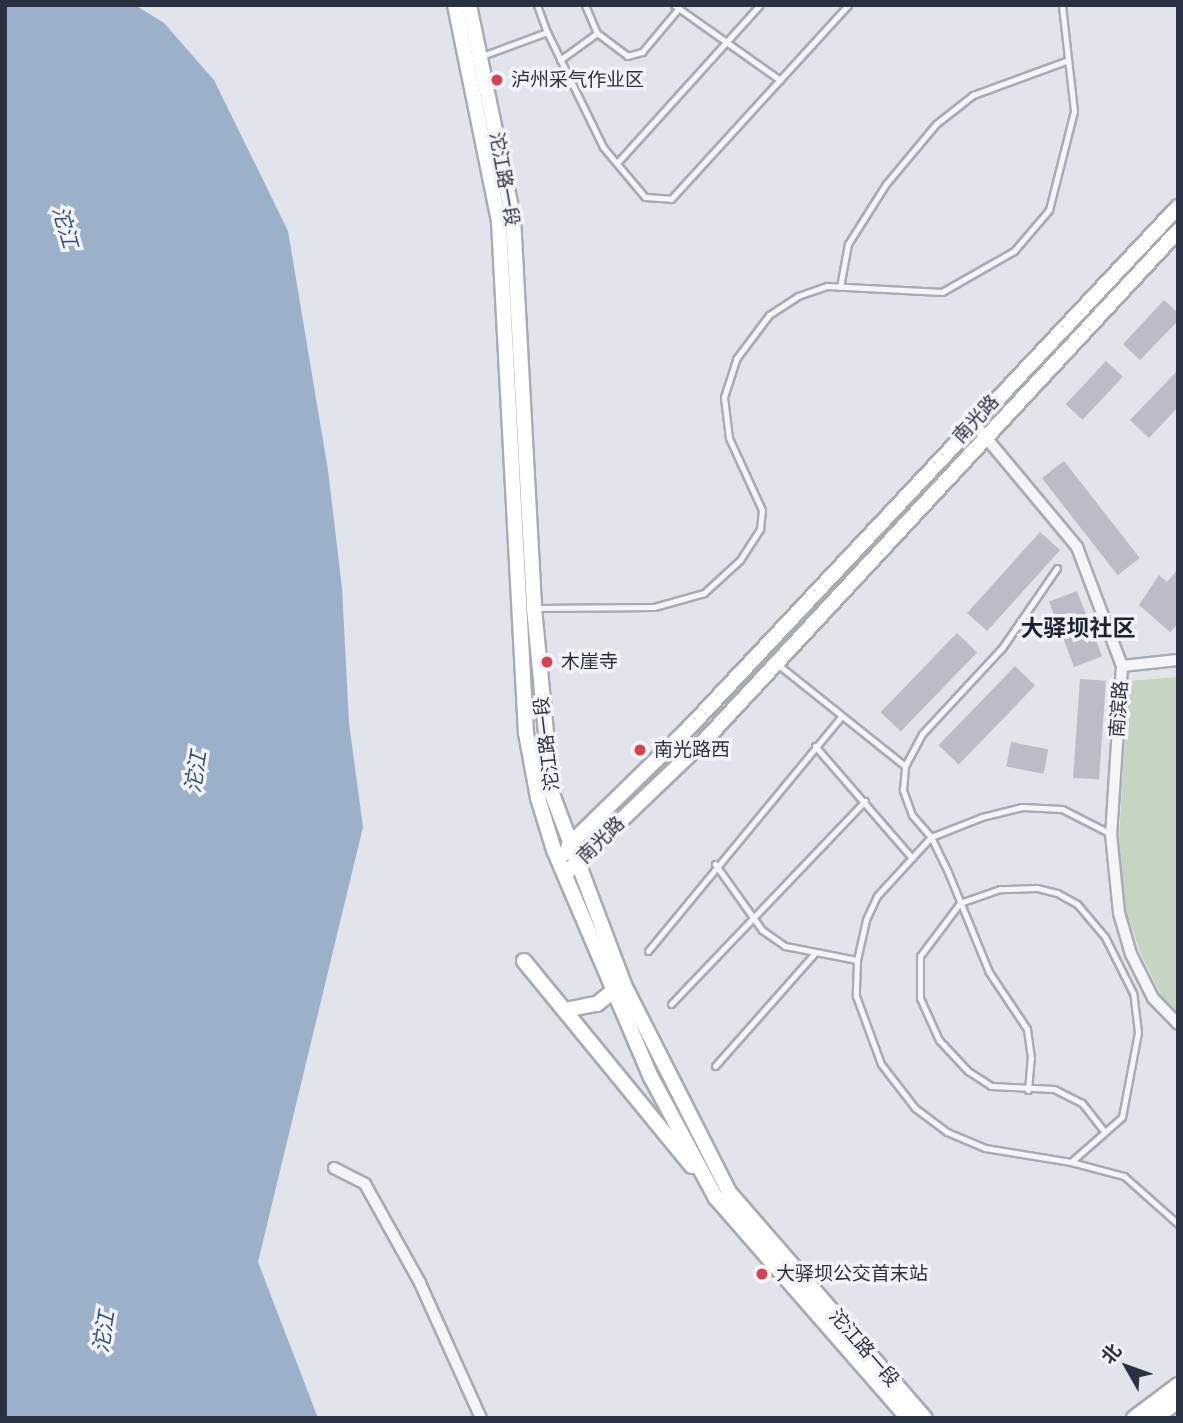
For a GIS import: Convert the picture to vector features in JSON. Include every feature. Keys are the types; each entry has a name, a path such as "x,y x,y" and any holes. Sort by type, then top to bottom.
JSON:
{"street":[{"name":"沱江路一段","path":"455,5 476,57 513,218 534,608 552,794 575,865 664,1072 722,1195 925,1418"},
{"name":"沱江路一段","path":"469,5 499,222 526,733 538,798 562,875 651,1077 690,1148 722,1195 908,1418"},
{"name":"南光路","path":"562,875 569,845 687,730 1178,207"},
{"name":"南光路","path":"562,875 705,740 985,434 1178,232"},
{"name":"南滨路","path":"974,422 1077,547 1122,666 1111,834 1119,913 1131,954 1153,998 1178,1024"},
{"path":"1122,666 1178,660"},
{"path":"524,961 722,1195"},
{"path":"565,1010 597,1004 613,991"},
{"path":"334,1168 366,1184 420,1283 481,1418"},
{"path":"1134,1418 1178,1385"},
{"path":"1155,1418 1178,1401"}],"lane":[{"path":"537,5 560,60 603,146 645,197 671,199 848,5"},
{"path":"585,5 597,33 627,56 642,52 676,7 724,45 780,80"},
{"path":"617,163 760,5"},
{"path":"519,606 654,607 704,593 740,561 760,529 762,510 729,438 724,397 736,359 769,316 798,296 827,286 942,292 1014,251 1049,210 1067,152 1074,111 1066,61 1062,5"},
{"path":"476,57 547,32"},
{"path":"560,60 597,33"},
{"path":"840,287 848,244 886,184 936,124 973,95 1066,61"},
{"path":"1028,1090 1031,1058 1027,1029 989,972 931,837 912,815 903,790 905,766 922,734 1002,648 1057,568"},
{"path":"775,663 840,718 905,766"},
{"path":"648,951 715,864 840,718"},
{"path":"815,746 912,858"},
{"path":"671,1004 755,920 864,801"},
{"path":"1111,834 1062,809 1022,807 982,817 931,837 877,896 866,920 857,960 856,996 881,1064 915,1108 947,1132 985,1147 1071,1162 1124,1176 1178,1224"},
{"path":"715,864 755,920 785,946 857,960"},
{"path":"1071,1162 1105,1132 1122,1117 1138,1032 1133,993 1105,937 1077,904 1037,888 1000,889 960,903 920,956 919,998 939,1040 968,1071 991,1086 1028,1090 1054,1089 1083,1103 1105,1132"},
{"path":"715,1066 816,952"}],"green space":[{"path":"1178,677 1178,1012 1163,999 1140,952 1124,905 1119,841 1128,681"}],"water":[{"name":"沱江","path":"5,5 135,5 164,23 214,80 288,231 328,470 342,588 349,723 363,827 258,1262 318,1418 5,1418"}],"building":[{"path":"1164,300 1178,313 1178,321 1140,360 1123,344"},
{"path":"1106,361 1123,377 1083,420 1066,404"},
{"path":"1178,370 1178,407 1149,438 1130,420"},
{"path":"1064,461 1140,558 1118,575 1042,478"},
{"path":"1040,532 1060,550 987,631 967,613"},
{"path":"1178,569 1178,624 1170,632 1139,605 1159,575 1167,582"},
{"path":"1077,591 1102,656 1074,667 1049,602"},
{"path":"957,633 977,652 901,732 881,712"},
{"path":"1015,666 1035,685 959,765 939,745"},
{"path":"1080,679 1106,681 1099,780 1073,778"},
{"path":"1011,742 1048,749 1044,774 1006,767"}],"place":[{"name":"泸州采气作业区","path":"497,80"},
{"name":"木崖寺","path":"547,662"},
{"name":"南光路西","path":"640,750"},
{"name":"大驿坝公交首末站","path":"762,1274"}],"district":[{"name":"大驿坝社区","path":"1078,628"}]}
